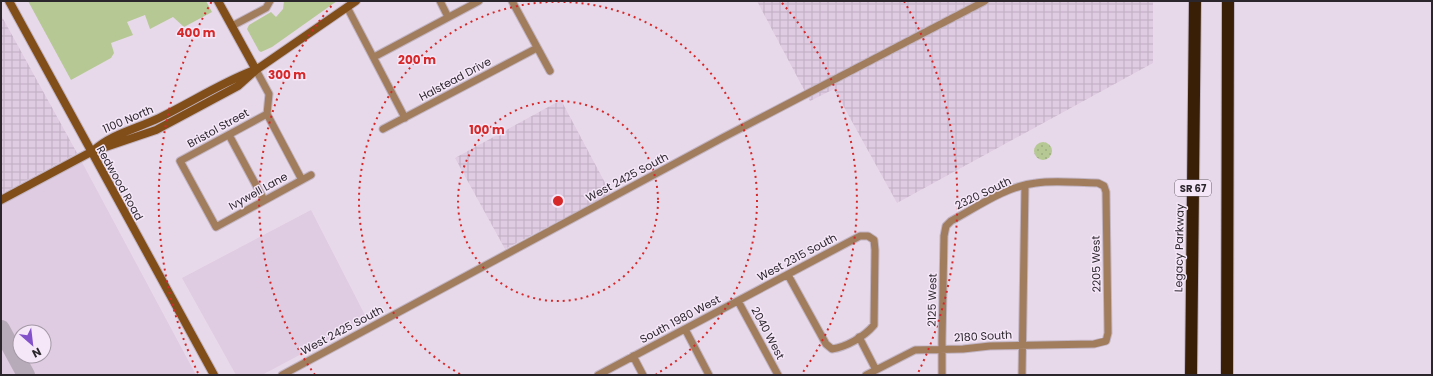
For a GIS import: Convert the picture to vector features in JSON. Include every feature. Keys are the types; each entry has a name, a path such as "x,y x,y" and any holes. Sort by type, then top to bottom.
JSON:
{"highway":[{"name":"Legacy Parkway","path":"1191,375 1195,1"},
{"name":"SR 67","path":"1226,375 1228,1"}],"main road":[{"name":"Redwood Road","path":"9,1 214,375"},
{"path":"218,1 256,70"},
{"name":"1100 North","path":"1,200 91,152 107,148 164,126 238,86 256,70 356,1"}],"street":[{"path":"232,26 266,8 270,1"},
{"path":"440,1 448,17"},
{"path":"374,57 479,1"},
{"path":"512,1 550,71"},
{"name":"West 2425 South","path":"282,375 724,137 985,1"},
{"path":"347,7 405,118"},
{"name":"Halstead Drive","path":"383,129 537,48"},
{"path":"256,70 269,94 267,114 302,180"},
{"name":"Bristol Street","path":"216,226 180,161 267,114"},
{"path":"229,135 264,200"},
{"name":"Ivywell Lane","path":"216,226 311,175"},
{"name":"2320 South","path":"946,226 951,221 1009,190 1025,185 1036,183 1098,183 1104,186"},
{"path":"1022,375 1025,185"},
{"name":"2205 West","path":"1104,186 1106,192 1108,333 1106,342"},
{"name":"2125 West","path":"942,375 944,236 946,226"},
{"name":"West 2315 South","path":"738,301 860,236 868,236 874,240 875,250 874,325 869,331 859,337"},
{"path":"788,275 826,344 832,349 840,348 859,337 876,370"},
{"name":"South 1980 West","path":"598,375 738,301"},
{"name":"2040 West","path":"738,301 778,375"},
{"path":"685,329 709,375"},
{"name":"2180 South","path":"866,375 915,350 942,348 963,349 1022,345 1094,344 1106,342"},
{"name":"South 1980 West","path":"633,356 643,375"}],"shaded area":[{"path":"757,1 1153,1 1153,63 897,203 834,89 810,101"},
{"path":"1,15 77,153 1,194"},
{"path":"561,100 611,194 505,249 455,158"},
{"path":"77,153 196,375 1,375 1,194"},
{"path":"311,210 367,319 262,375 236,375 182,278"}],"green space":[{"path":"28,1 206,1 212,12 184,27 173,17 150,29 145,15 127,22 133,35 111,43 114,53 111,58 71,80"},
{"path":"284,1 337,1 272,47 261,52 247,29 249,25 271,12 276,17 283,9"},
{"path":"1043,142 1049,145 1052,151 1049,157 1043,160 1037,157 1034,151 1037,145"}],"taxiway":[{"path":"1,329 26,375"}]}
